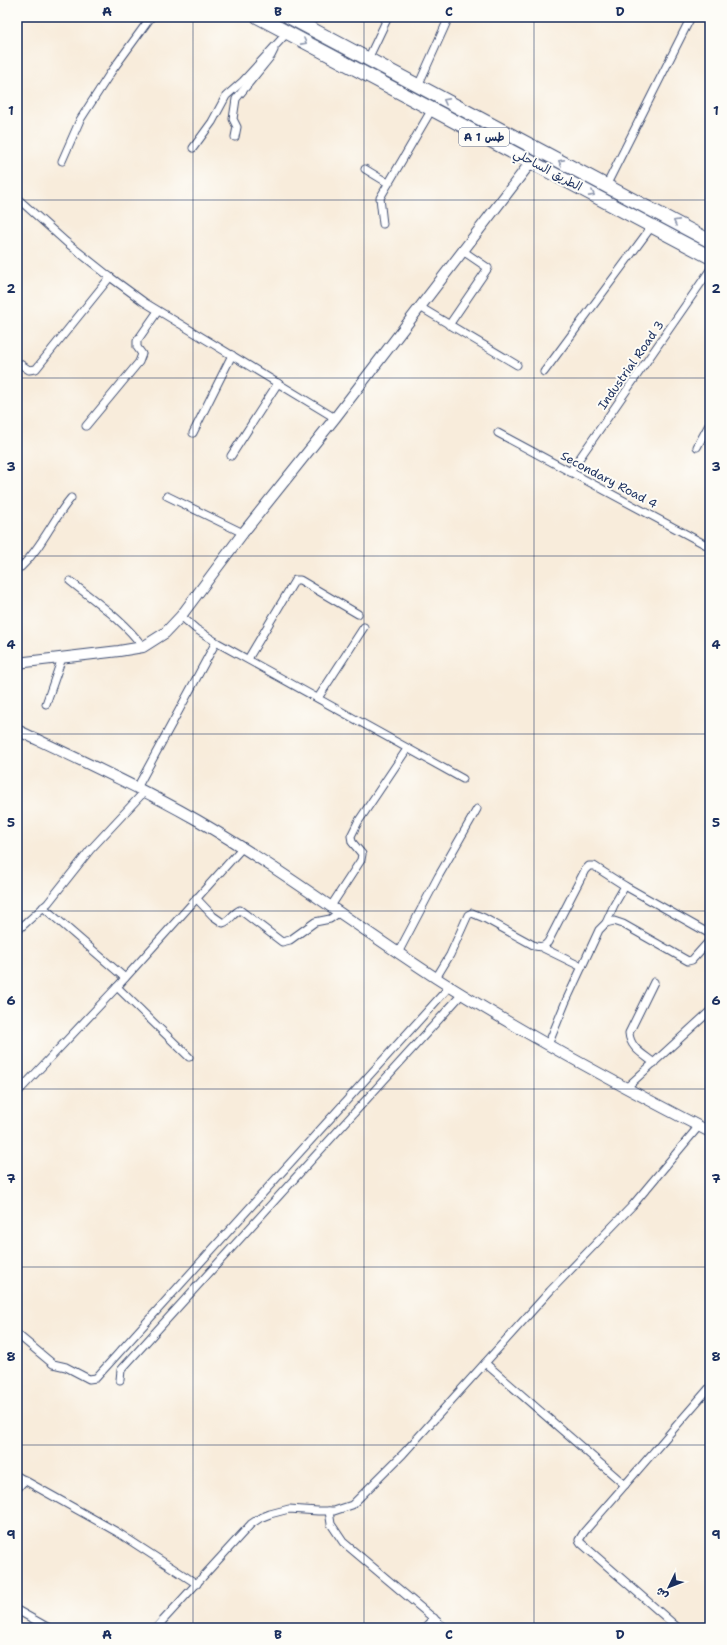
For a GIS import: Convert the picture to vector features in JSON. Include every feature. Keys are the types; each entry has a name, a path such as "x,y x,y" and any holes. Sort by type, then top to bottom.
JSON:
{"highway":[{"name":"الطريق الساحلي","path":"258,17 710,257"},
{"name":"الطريق الساحلي","path":"289,17 710,241"}],"street":[{"path":"62,161 80,120 111,72 152,17"},
{"path":"368,59 388,17"},
{"path":"418,86 449,17"},
{"path":"606,186 691,17"},
{"path":"193,148 212,122 226,96 243,81 287,32"},
{"path":"235,137 237,127 233,119 236,99 271,56 275,46"},
{"path":"383,224 380,198 432,109"},
{"path":"17,663 119,651 142,646 165,633 182,616 243,533 335,418 531,162"},
{"path":"365,169 388,183"},
{"path":"17,198 110,277 158,311 335,418"},
{"path":"544,372 652,226"},
{"path":"449,325 488,268 463,251"},
{"name":"Industrial Road 3","path":"570,472 710,270"},
{"path":"17,362 28,370 36,368 110,277"},
{"path":"420,307 517,365"},
{"path":"86,426 139,362 142,354 137,347 137,341 158,311"},
{"path":"193,433 232,355"},
{"path":"230,456 278,383"},
{"path":"696,447 710,423"},
{"name":"Secondary Road 4","path":"498,433 710,547"},
{"path":"167,496 243,533"},
{"path":"17,567 21,567 34,552 54,520 71,498"},
{"path":"248,659 295,580 300,580 358,614"},
{"path":"70,581 118,619 133,634 142,646"},
{"path":"182,616 196,629 216,642 463,779"},
{"path":"318,698 364,627"},
{"path":"17,930 54,895 141,790 216,642"},
{"path":"46,704 62,658"},
{"path":"17,730 141,790 196,819 243,848 340,912 398,953 462,994 548,1045 710,1132"},
{"path":"331,906 361,860 362,854 352,842 351,836 358,822 407,748"},
{"path":"398,953 438,877 477,809"},
{"path":"17,1093 117,987 196,898 243,848"},
{"path":"541,947 545,946 548,942 585,870 589,866 594,866 710,934"},
{"path":"548,1045 599,930 606,923 614,905 626,886"},
{"path":"196,898 213,916 223,923 240,910 282,942 290,940 315,922 330,919 340,912"},
{"path":"43,907 125,978"},
{"path":"436,978 450,955 468,915 472,913 535,946 541,947 582,967"},
{"path":"606,923 614,921 623,924 688,961 692,960 710,940"},
{"path":"654,982 629,1033 629,1040 633,1046 654,1062"},
{"path":"17,1334 52,1364 66,1367 89,1379 96,1378 450,986"},
{"path":"117,987 189,1057"},
{"path":"120,1380 121,1370 462,994"},
{"path":"626,1088 710,1011"},
{"path":"156,1628 251,1524 260,1518 289,1509 318,1512 342,1509 352,1505 403,1454 550,1291 632,1206 699,1126"},
{"path":"485,1363 625,1485"},
{"path":"678,1628 581,1543 580,1540 584,1532 710,1388"},
{"path":"17,1476 117,1532 197,1584"},
{"path":"17,1489 24,1480"},
{"path":"329,1511 331,1524 343,1542 445,1628"},
{"path":"17,1610 49,1628"},
{"path":"424,1628 434,1618"}]}
